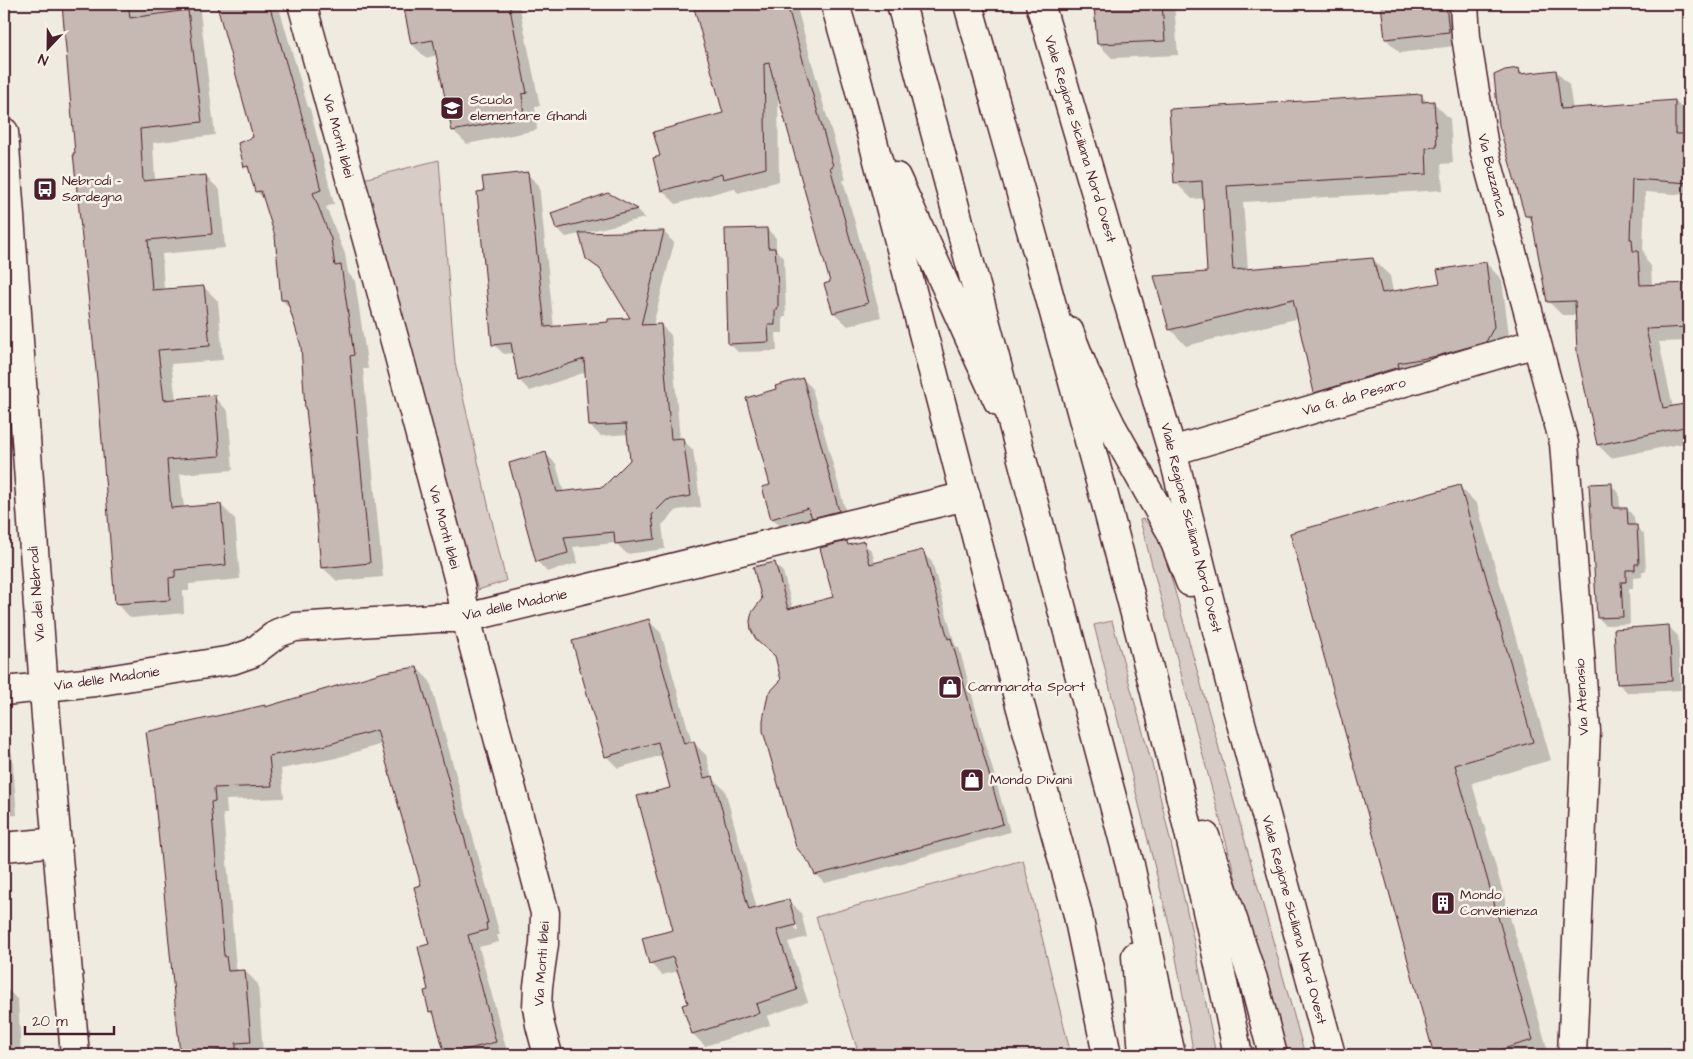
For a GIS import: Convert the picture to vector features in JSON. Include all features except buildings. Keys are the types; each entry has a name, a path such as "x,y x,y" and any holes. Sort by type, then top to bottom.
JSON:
{"street":[{"name":"Via Monti Iblei","path":"302,4 399,355 460,585 466,618 545,913 544,944 537,1007 548,1055"},
{"path":"835,4 858,80 1019,701 1077,911 1107,1055"},
{"path":"901,4 1130,865 1172,1055"},
{"path":"968,4 1154,686 1223,982 1238,1055"},
{"name":"Viale Regione Siciliana Nord Ovest","path":"1040,4 1172,451 1231,686 1331,1055"},
{"name":"Via Buzzanca","path":"1464,4 1466,37 1485,153 1536,343"},
{"path":"858,80 886,156 1016,442"},
{"name":"Via dei Nebrodi","path":"4,132 9,273 75,1055"},
{"path":"1037,252 1086,372 1111,425 1171,532 1231,686"},
{"name":"Via G. da Pesaro","path":"1172,451 1536,343"},
{"name":"Via Atenasio","path":"1536,343 1564,443 1586,731 1572,1055"},
{"name":"Via delle Madonie","path":"4,691 96,682 232,660 252,653 278,633 295,627 466,618 966,496"},
{"path":"1154,686 1253,979 1273,1055"},
{"path":"4,847 57,842"},
{"path":"1130,865 1143,1055"}],"shaded area":[{"path":"439,160 455,363 506,581 478,590 474,576 467,574 359,180"},
{"path":"1143,519 1158,531 1305,1055 1283,1055 1140,520"},
{"path":"1112,621 1155,775 1193,937 1216,1055 1194,1055 1172,936 1094,625"},
{"path":"1023,860 1071,1055 859,1055 816,917"}],"place":[{"name":"Scuola elementare Ghandi","path":"452,108"},
{"name":"Nebrodi - Sardegna","path":"45,189"},
{"name":"Cammarata Sport","path":"950,687"},
{"name":"Mondo Divani","path":"972,780"},
{"name":"Mondo Convenienza","path":"1443,903"}]}
